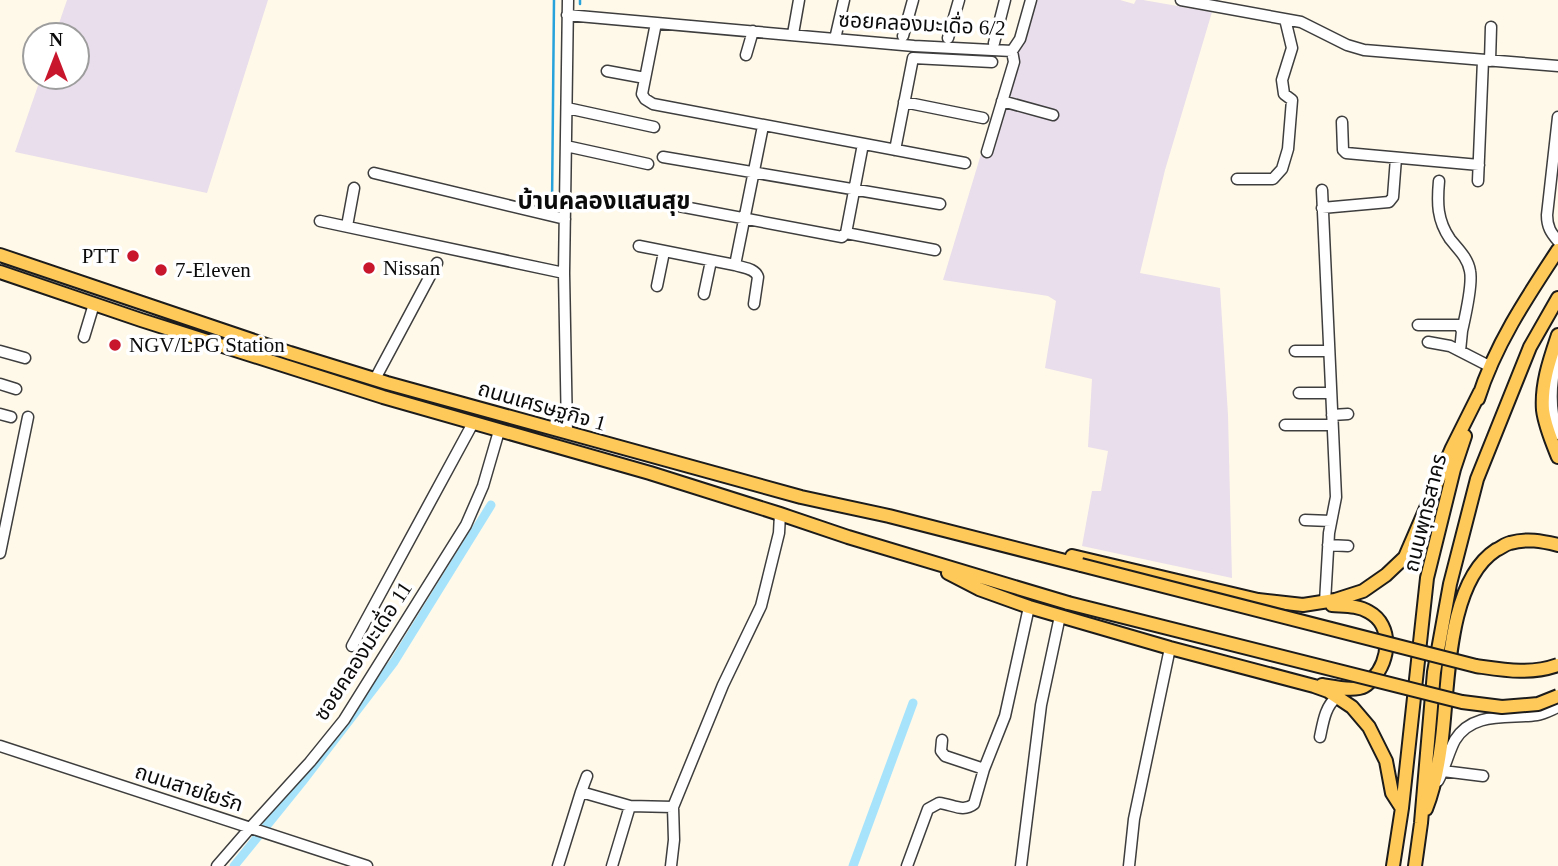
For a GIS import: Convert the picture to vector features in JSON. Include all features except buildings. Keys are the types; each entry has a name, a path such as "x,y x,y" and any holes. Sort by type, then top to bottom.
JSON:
{"main road":[{"name":"ถนนพุทธสาคร","path":"1402,808 1427,578 1454,469 1480,392 1503,339 1558,250"},
{"name":"ถนนเศรษฐกิจ 1","path":"0,256 381,381 801,497 889,516 1476,666 1514,672 1545,670 1558,665"},
{"name":"ถนนเศรษฐกิจ 1","path":"1,276 383,397 650,473 848,537 1068,603 1462,702 1502,707 1538,704 1558,696"},
{"name":"ถนนพุทธสาคร","path":"1421,823 1434,672 1450,584 1477,478 1530,347 1558,298"},
{"path":"1558,335 1543,388 1543,411 1558,457"},
{"path":"381,381 383,397"},
{"path":"1303,605 1335,600 1363,591 1405,557 1452,448 1480,392"},
{"path":"955,533 991,537 1258,600 1351,606 1368,611 1381,621 1387,650 1380,671 1366,686 1338,687 1295,680"},
{"path":"1415,866 1421,823 1433,790 1441,745 1452,642 1469,582 1485,557 1508,543 1536,540 1558,545"},
{"path":"936,564 965,583 1030,607 1328,691 1352,707 1369,727 1386,761 1392,793 1402,808 1393,866"}],"street":[{"path":"567,433 564,273 568,0"},
{"path":"793,34 799,0"},
{"path":"835,39 844,0"},
{"path":"903,36 913,0"},
{"path":"948,38 959,0"},
{"path":"994,43 1006,0"},
{"name":"ซอยคลองมะเดื่อ 6/2","path":"567,15 835,39 1012,51 1020,39 1031,0"},
{"path":"1181,0 1309,25 1354,48 1558,66"},
{"path":"1237,179 1273,179 1282,169 1288,149 1292,100 1284,94 1282,79 1292,48 1285,19"},
{"path":"656,23 642,93 645,99 653,104 965,163"},
{"path":"1478,181 1486,60 1491,27"},
{"path":"747,55 753,31"},
{"path":"987,152 1014,62 1012,51"},
{"path":"895,150 913,58 992,62"},
{"path":"607,71 645,78"},
{"path":"1002,101 1053,115"},
{"path":"904,102 982,118"},
{"path":"567,108 654,127"},
{"path":"1558,117 1547,215 1547,224 1558,241"},
{"path":"1342,122 1343,150 1346,153 1479,165"},
{"path":"735,265 763,126"},
{"path":"647,200 842,237 846,233 863,144"},
{"path":"566,146 648,164"},
{"path":"663,157 940,204"},
{"path":"1322,208 1389,202 1393,197 1396,158"},
{"path":"374,173 565,219"},
{"path":"1439,181 1437,206 1449,236 1465,256 1471,272 1460,351"},
{"path":"347,226 354,188"},
{"path":"1322,190 1336,497 1328,545 1325,602"},
{"path":"320,221 564,273"},
{"path":"846,233 934,250"},
{"path":"639,246 754,271 758,277 754,304"},
{"path":"657,286 664,252"},
{"path":"704,294 711,261"},
{"path":"381,381 437,263"},
{"path":"84,337 94,304"},
{"path":"1418,325 1459,325 1462,331"},
{"path":"1428,342 1450,346 1491,367"},
{"path":"0,351 25,358"},
{"path":"1295,351 1329,351"},
{"path":"1558,353 1552,389 1552,410 1558,434"},
{"path":"0,384 16,388"},
{"path":"1298,393 1331,393"},
{"path":"0,414 11,417"},
{"path":"1285,425 1332,420 1349,414"},
{"path":"0,553 28,417"},
{"path":"352,646 473,423"},
{"name":"ซอยคลองมะเดื่อ 11","path":"218,866 344,720 466,526 483,486 499,431"},
{"path":"671,866 674,840 673,807 723,685 761,606 779,533 780,514"},
{"path":"1305,520 1331,522"},
{"path":"1328,545 1348,546"},
{"path":"907,866 928,809 939,803 962,808 974,804 984,769 1005,716 1030,607"},
{"path":"1021,866 1041,705 1060,615"},
{"path":"1129,866 1134,819 1170,648"},
{"path":"1320,737 1330,702 1337,697"},
{"path":"1433,790 1455,741 1476,721 1540,715 1558,707"},
{"path":"942,740 941,751 945,756 984,769"},
{"name":"ถนนสายใยรัก","path":"0,746 367,866"},
{"path":"1443,771 1483,776"},
{"path":"558,866 587,776"},
{"path":"581,792 630,806 673,807"},
{"path":"612,866 630,806"}],"shaded area":[{"path":"67,0 268,0 207,193 15,152 36,91 91,91 91,21 60,21"},
{"path":"1033,0 1120,0 1134,4 1136,0 1143,0 1212,12 1165,170 1140,273 1220,288 1228,415 1232,578 1082,546 1092,491 1101,491 1108,451 1088,447 1092,379 1045,368 1056,301 1048,296 943,280 1010,58"}],"waterway":[{"path":"552,206 554,0"},
{"path":"234,866 394,662 491,505"},
{"path":"853,866 913,703"}],"place":[{"name":"PTT","path":"133,256"},
{"name":"Nissan","path":"369,268"},
{"name":"7-Eleven","path":"161,270"},
{"name":"NGV/LPG Station","path":"115,345"}],"district":[{"name":"บ้านคลองแสนสุข","path":"604,201"}]}
